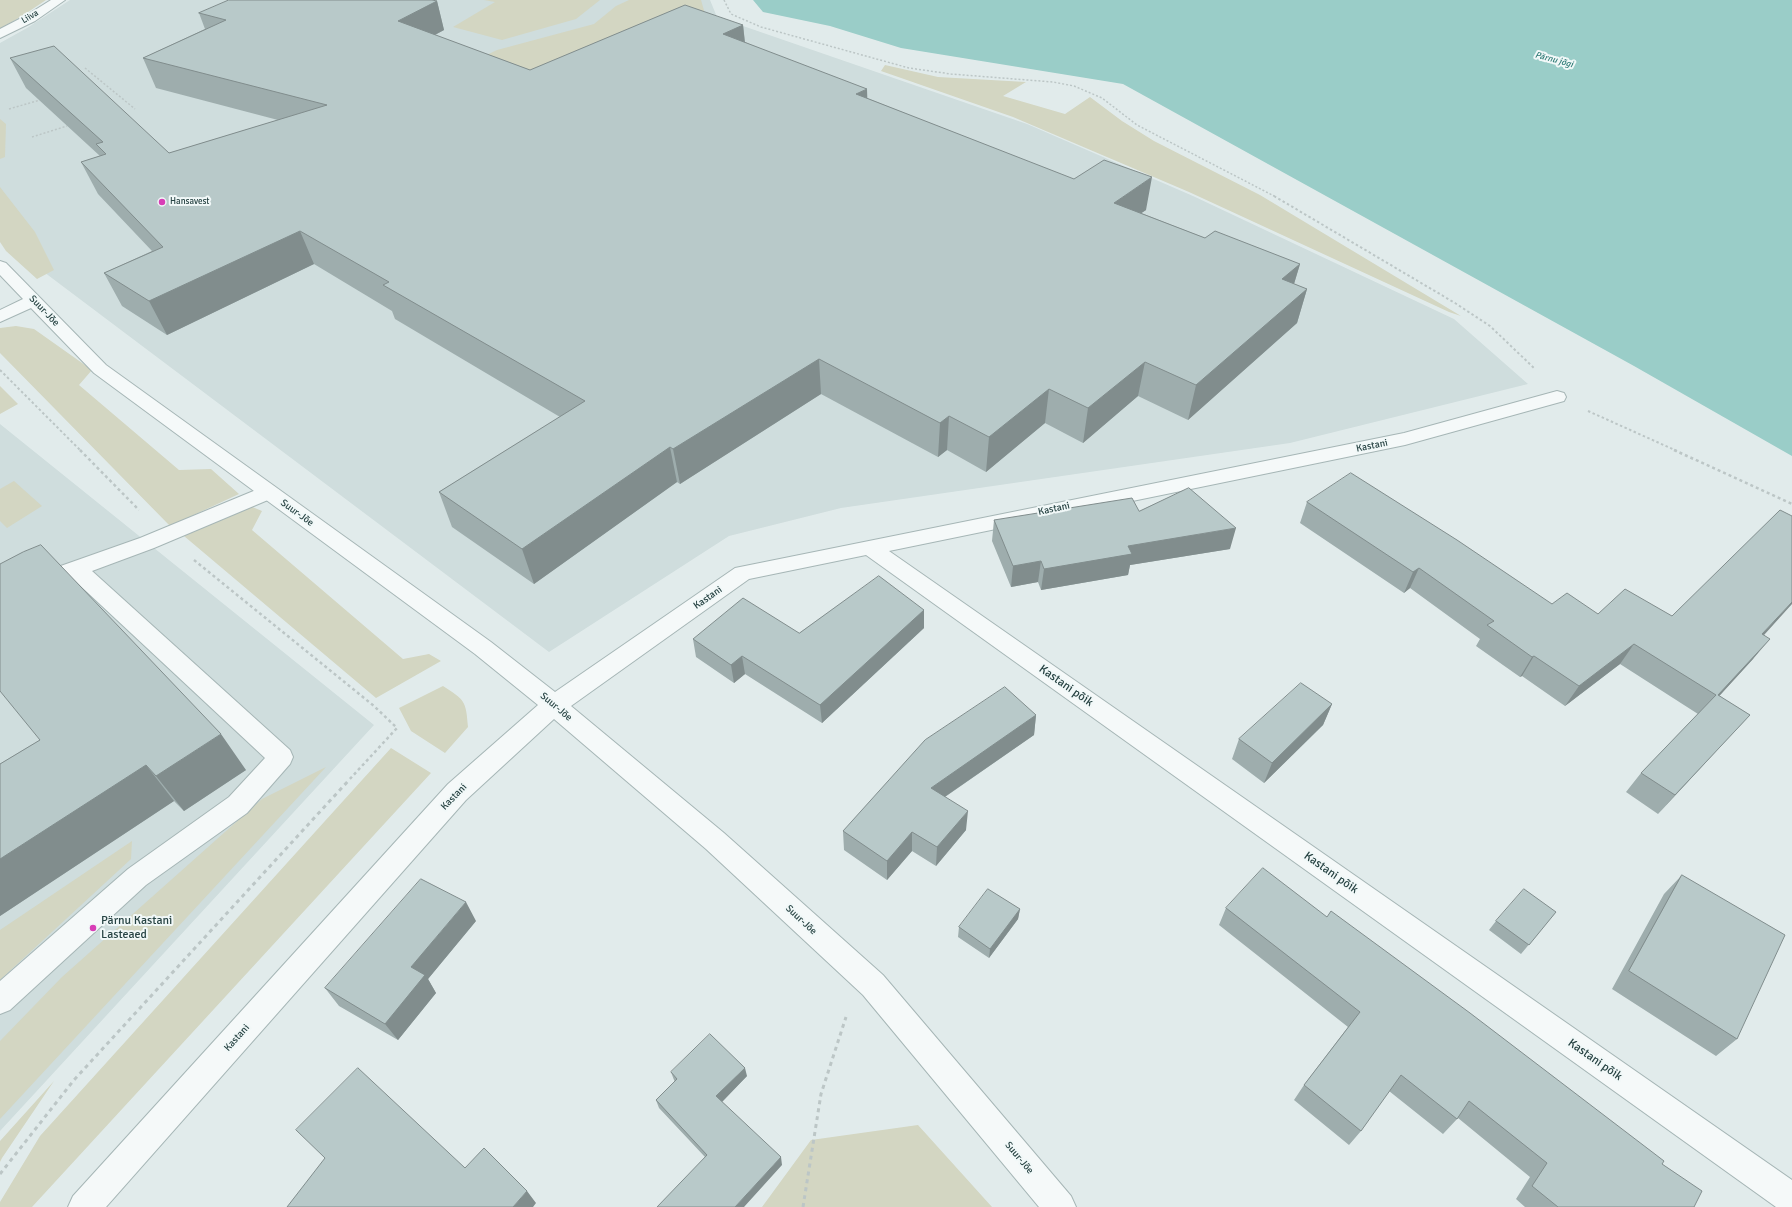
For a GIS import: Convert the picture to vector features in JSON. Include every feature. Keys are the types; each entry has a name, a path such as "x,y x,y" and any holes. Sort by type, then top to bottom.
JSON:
{"street":[{"name":"Liiva","path":"0,34 31,18 59,0"},
{"name":"Suur-Jõe","path":"0,266 100,369 483,648 554,705 715,841 873,986 1060,1207"},
{"path":"0,317 34,300"},
{"name":"Kastani","path":"84,1207 457,792 554,705 743,573 1405,439 1557,397"},
{"path":"48,580 164,536 268,492"},
{"name":"Kastani põik","path":"869,547 1792,1199"},
{"path":"0,1000 137,877 238,805 281,757 76,569"}],"path":[{"path":"724,0 731,14 761,27 909,68 951,74 1053,82 1074,86 1102,98 1137,125 1278,198 1455,303 1490,326 1531,363 1557,397 1792,504"},
{"path":"85,68 134,110"},
{"path":"9,109 40,100"},
{"path":"32,137 67,126"},
{"path":"0,370 164,536 374,706 397,728 74,1080 0,1174"},
{"path":"803,1207 821,1094 860,975"}],"shaded area":[{"path":"70,0 710,0 717,17 1027,124 1193,196 1454,319 1528,384 1290,443 841,508 729,536 549,652 0,239 0,43 27,28"},
{"name":"Pärnu Kastani Lasteaed","path":"0,424 374,725 0,1131"}],"green space":[{"path":"0,0 46,0 0,29"},
{"path":"484,0 600,0 576,19 502,40 453,27 495,2"},
{"path":"629,0 701,0 707,21 542,95 468,64 497,50 594,24 616,6"},
{"path":"885,65 938,77 1026,82 1003,96 1065,114 1090,97 1122,121 1154,141 1260,195 1461,316 1449,312 1189,192 1013,117 881,71"},
{"path":"0,119 6,124 5,157 0,159"},
{"path":"0,187 35,232 54,270 37,279 6,251 0,242"},
{"path":"16,326 34,329 92,370 79,385 179,470 211,469 239,494 170,526 0,353 0,328"},
{"path":"0,386 18,404 0,414"},
{"path":"14,481 42,506 7,528 0,521 0,489"},
{"path":"250,506 262,511 252,530 403,659 429,654 441,661 376,698 184,536"},
{"path":"443,686 460,698 463,702 468,727 445,753 411,731 399,708"},
{"path":"391,748 431,773 32,1207 0,1207 0,1202 40,1136"},
{"path":"326,767 0,1119 0,1041 62,977 262,799"},
{"path":"132,841 131,859 0,980 0,930"},
{"path":"54,1081 2,1158 0,1162 0,1141"},
{"path":"918,1125 992,1207 762,1207 811,1140"}],"water":[{"name":"Pärnu jõgi","path":"753,0 1792,0 1792,456 1634,366 1123,84 901,48 830,26 763,12"}],"building":[{"path":"229,0 437,1 398,21 530,70 685,5 743,25 723,34 867,89 856,94 1074,179 1104,160 1152,177 1114,203 1205,238 1215,231 1300,264 1282,279 1307,289 1196,385 1145,362 1088,408 1049,389 989,437 949,416 940,423 819,359 673,449 670,447 522,549 439,492 585,401 383,285 389,282 300,231 149,301 104,273 163,247 81,162 106,154 96,144 103,142 10,58 54,46 169,153 327,105 143,58 226,20 199,13"},
{"path":"1351,473 1457,540 1552,604 1567,593 1598,614 1625,589 1672,616 1780,510 1792,516 1792,602 1762,634 1770,639 1718,695 1750,715 1675,795 1641,773 1716,695 1634,644 1579,686 1534,656 1532,657 1487,625 1494,621 1419,568 1413,572 1307,502"},
{"path":"1189,488 1236,528 1128,546 1132,554 1044,569 1041,561 1013,566 994,520 1132,498 1139,511"},
{"path":"41,545 221,734 156,776 146,765 0,859 0,764 40,740 0,691 0,564 23,552"},
{"path":"879,576 924,610 820,705 742,656 731,665 693,639 743,598 799,633"},
{"path":"1301,683 1332,704 1272,763 1239,739"},
{"path":"1005,687 1036,715 931,788 968,811 937,847 912,832 887,861 843,831 925,740"},
{"path":"1263,868 1327,917 1331,911 1470,1013 1664,1161 1662,1164 1702,1191 1694,1207 1558,1207 1532,1186 1547,1163 1469,1101 1457,1119 1401,1075 1361,1131 1304,1085 1360,1012 1226,908"},
{"path":"1682,875 1785,935 1737,1039 1629,971"},
{"path":"421,879 466,902 411,967 425,975 385,1024 325,988"},
{"path":"988,889 1020,909 990,949 959,927"},
{"path":"1524,889 1556,912 1529,945 1496,921"},
{"path":"710,1034 745,1068 716,1096 781,1157 735,1207 657,1207 707,1155 656,1100 677,1079 671,1072"},
{"path":"358,1068 465,1168 484,1148 527,1191 513,1207 287,1207 325,1158 296,1130"}],"place":[{"name":"Hansavest","path":"162,202"},
{"name":"Pärnu Kastani Lasteaed","path":"93,928"}]}
